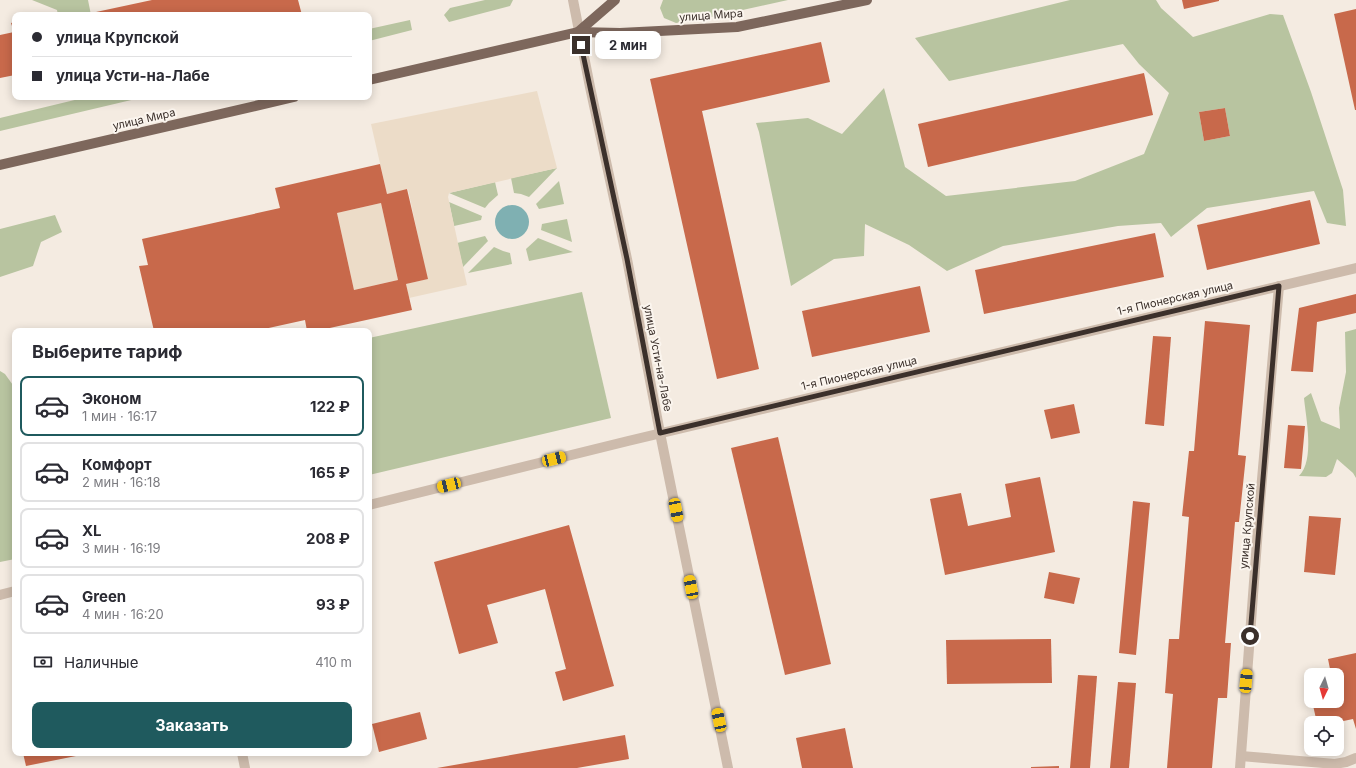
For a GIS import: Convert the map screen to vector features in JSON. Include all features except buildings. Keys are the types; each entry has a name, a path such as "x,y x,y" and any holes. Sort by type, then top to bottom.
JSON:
{"main road":[{"name":"улица Мира","path":"578,32 615,0"},
{"name":"улица Мира","path":"372,79 578,32 620,33 737,27 867,0"},
{"name":"улица Мира","path":"0,165 281,100"}],"street":[{"name":"улица Усти-на-Лабе","path":"573,0 578,32 627,259 660,433 728,768"},
{"name":"1-я Пионерская улица","path":"372,504 660,433 1356,268"},
{"name":"улица Крупской","path":"1240,768 1260,502 1279,286"},
{"path":"0,595 12,592"},
{"path":"243,756 245,768"},
{"path":"1241,756 1335,764 1356,758"}],"green space":[{"path":"32,0 88,0 90,12 57,12 57,10"},
{"path":"485,0 513,0 510,6 449,22 444,15 450,8"},
{"path":"663,0 788,0 676,23 664,18 660,8"},
{"path":"1070,0 1156,0 1161,8 1193,37 1270,14 1283,15 1311,92 1343,190 1346,226 1327,223 1314,191 1207,208 1171,237 1161,223 1118,226 1003,246 947,271 909,245 865,224 864,256 834,259 791,286 756,123 808,118 842,134 884,88 905,167 946,196 1075,181 1144,154 1169,93 1139,64 1123,44 949,81 915,38","holes":["1225,108 1230,136 1204,141 1199,112"]},
{"path":"410,20 412,30 372,40 372,28"},
{"path":"75,100 131,100 0,131 0,118"},
{"path":"557,168 529,197 514,193 511,178"},
{"path":"559,181 564,204 539,209 536,204"},
{"path":"495,182 498,195 485,208 449,193"},
{"path":"449,202 482,216 481,220 454,226"},
{"path":"55,215 62,232 41,242 33,266 0,277 0,229"},
{"path":"567,219 572,242 541,230 542,224"},
{"path":"485,236 488,241 463,267 457,243"},
{"path":"538,238 573,252 529,261 526,249"},
{"path":"494,247 510,253 512,264 468,273"},
{"path":"582,292 611,418 372,474 372,337"},
{"path":"1356,329 1356,478 1353,473 1337,459 1332,473 1326,477 1299,476 1304,469 1308,450 1308,428 1304,398 1311,393 1321,421 1340,429 1339,408 1346,372 1345,332"},
{"path":"0,371 5,374 12,384 12,560 0,562"}],"shaded area":[{"path":"537,91 557,168 449,193 448,197 467,285 409,298 406,284 427,279 408,189 387,194 371,124"},
{"path":"381,203 398,280 354,290 337,213"}],"water":[{"path":"512,205 524,210 529,222 524,234 512,239 500,234 495,222 500,210"}],"route":[{"path":"581,45 627,259 660,433 1279,286 1250,636"}]}
